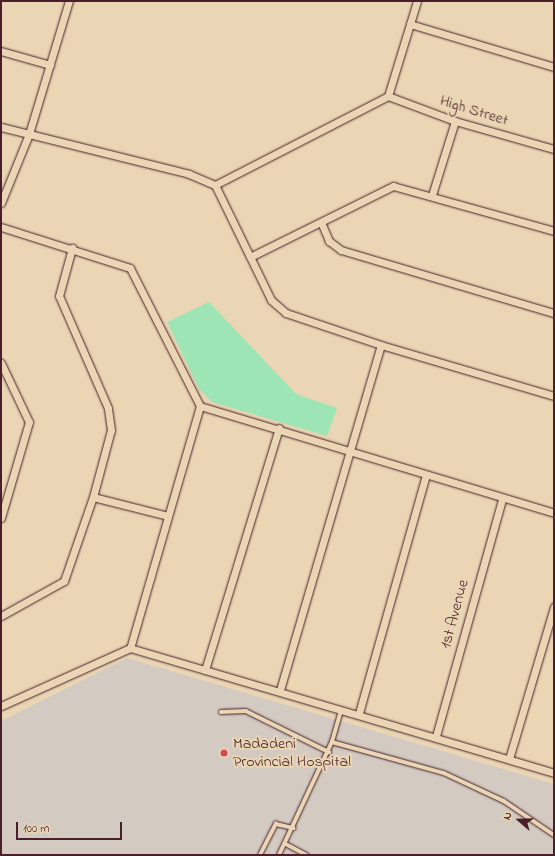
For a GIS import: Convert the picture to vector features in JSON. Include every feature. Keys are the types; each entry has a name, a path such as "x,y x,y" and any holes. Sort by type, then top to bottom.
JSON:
{"street":[{"path":"1,203 29,134 69,1"},
{"path":"215,185 388,96 417,1"},
{"path":"410,24 554,67"},
{"path":"1,51 50,65"},
{"name":"High Street","path":"388,96 455,121 554,149"},
{"path":"432,195 455,121"},
{"path":"1,127 189,174 215,185 250,257 279,309 381,345 554,396"},
{"path":"250,257 321,222 387,186 400,186 554,231"},
{"path":"321,222 330,241 341,250 554,313"},
{"path":"1,227 121,263 133,272 200,406 130,648"},
{"path":"1,616 64,581 93,497 111,430 111,417 58,296 72,248"},
{"path":"280,690 381,345"},
{"path":"1,363 29,422 1,518"},
{"path":"200,406 279,428 502,499 554,513"},
{"path":"205,670 279,428"},
{"path":"359,713 426,475"},
{"path":"93,497 168,516"},
{"name":"1st Avenue","path":"436,736 502,499"},
{"path":"509,759 554,607"},
{"path":"1,706 130,648 359,713 554,773"}],"lane":[{"path":"279,855 294,828 329,752 342,708"},
{"path":"221,712 239,710 250,712 329,752"},
{"path":"332,742 444,773 504,801 554,835"},
{"path":"260,855 276,824 294,828"},
{"path":"286,844 307,855"}],"shaded area":[{"name":"Madadeni Provincial Hospital","path":"127,658 554,784 554,855 1,855 1,721"}],"green space":[{"path":"209,302 296,394 337,408 327,436 212,402 199,389 167,322"}],"place":[{"name":"Madadeni Provincial Hospital","path":"224,753"}]}
